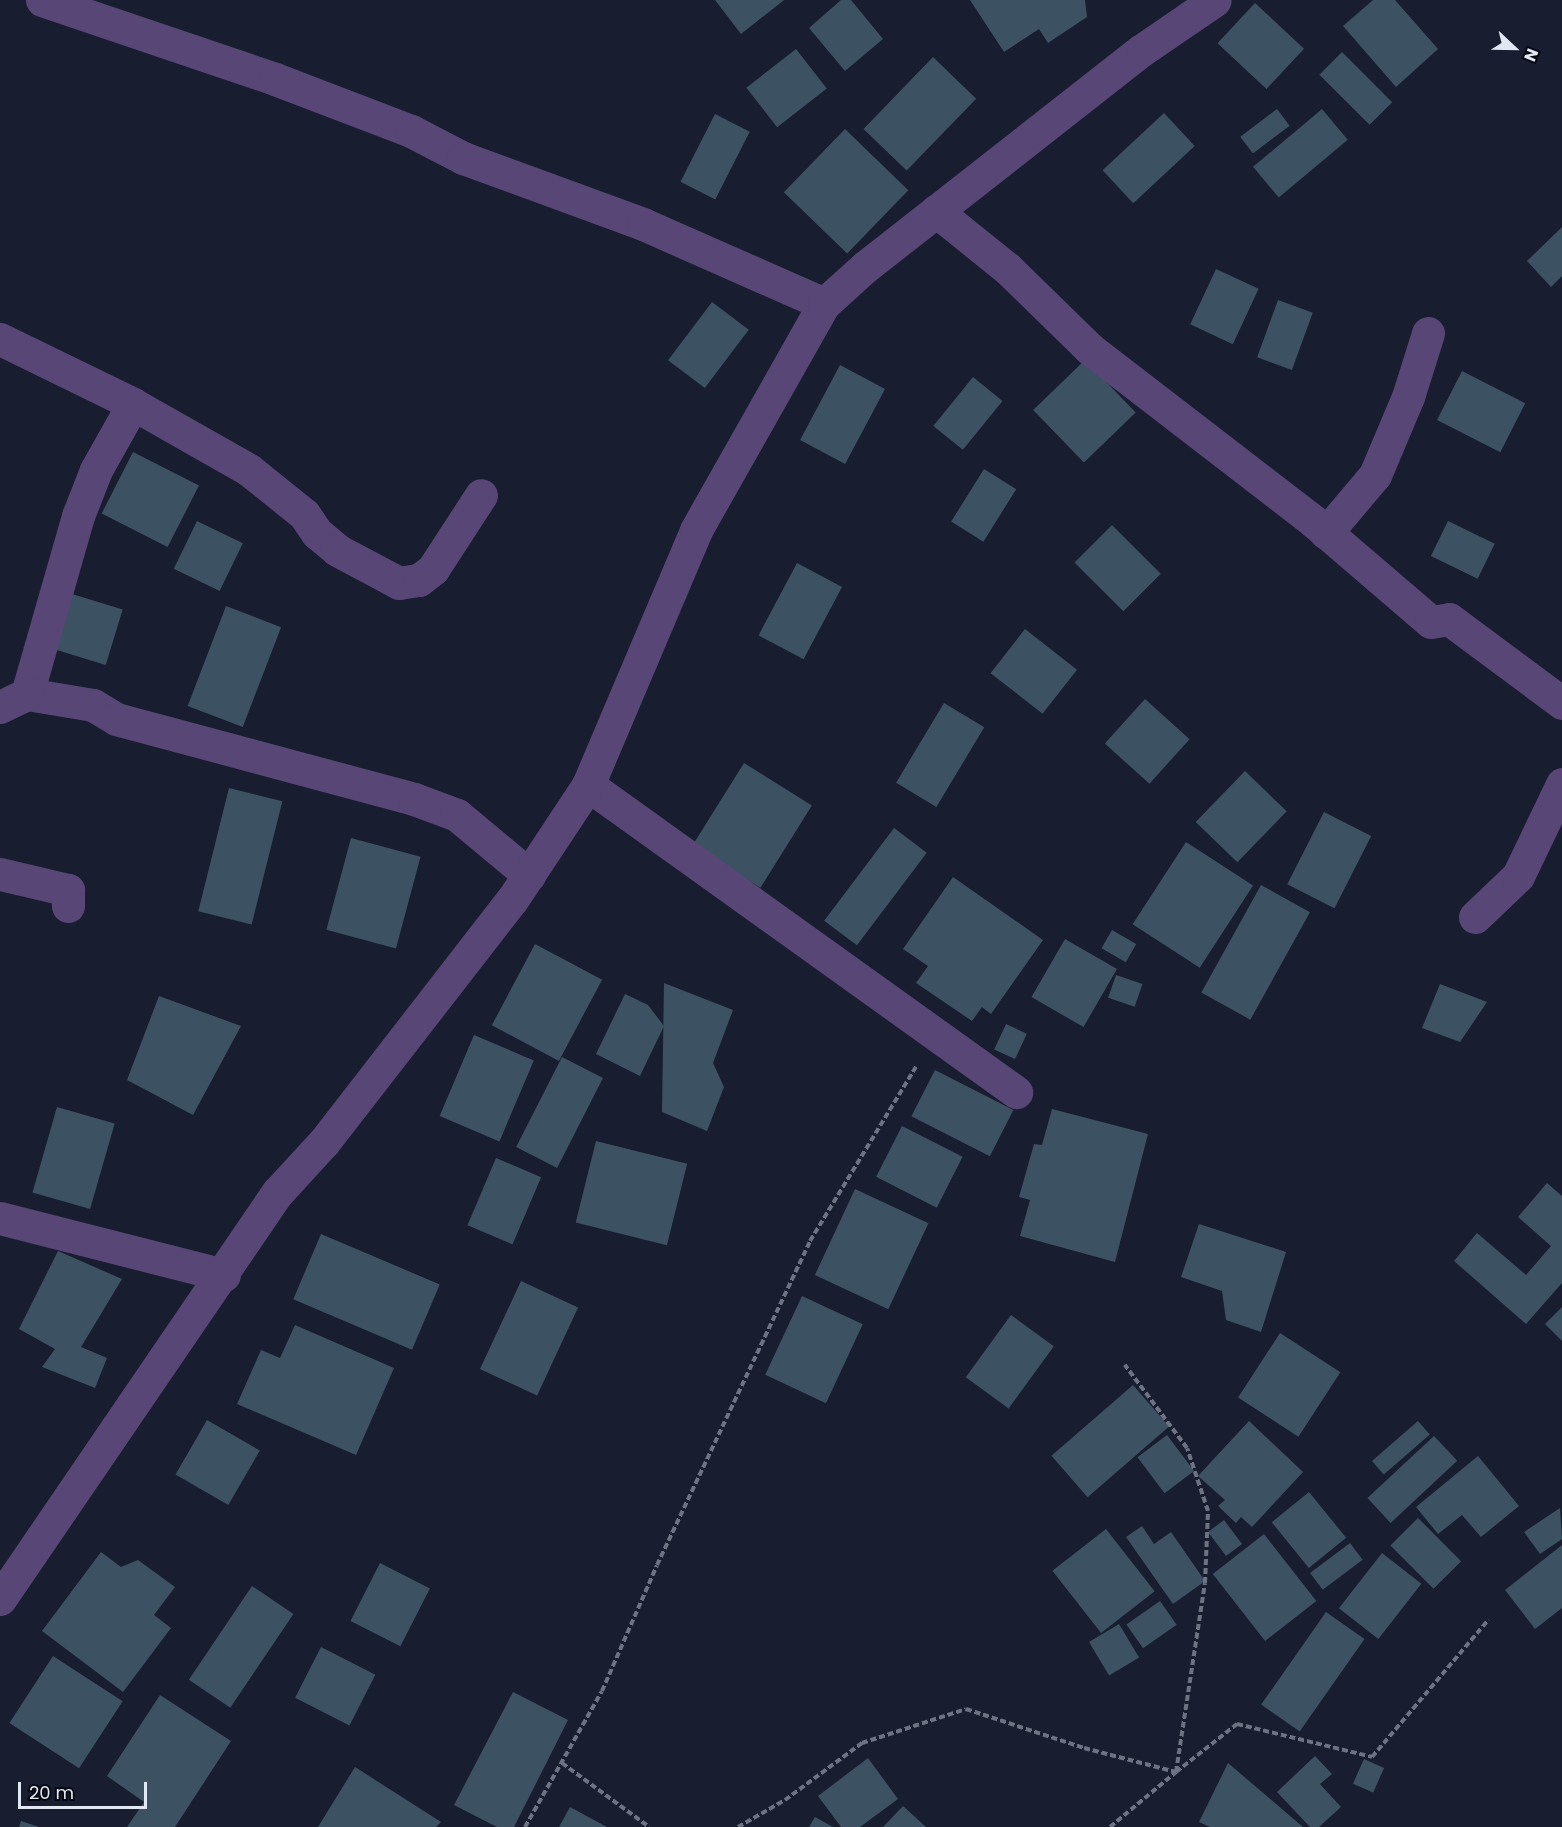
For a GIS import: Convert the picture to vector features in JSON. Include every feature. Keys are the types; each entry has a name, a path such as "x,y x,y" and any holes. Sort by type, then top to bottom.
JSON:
{"street":[{"path":"42,0 275,79 401,127 464,158 643,224 824,304"},
{"path":"0,1599 112,1432 224,1275 278,1192 324,1142 529,875 588,785 696,530 824,304 936,211 1142,50 1215,0"},
{"path":"936,211 1007,268 1090,349 1326,533 1431,622 1449,619 1562,703"},
{"path":"1326,533 1375,475 1408,397 1428,333"},
{"path":"0,339 133,404 249,470 304,514 317,533 338,549 399,583 419,580 433,569 481,495"},
{"path":"133,404 96,470 14,701 93,705 116,719 414,799 457,815 529,875"},
{"path":"1475,916 1518,876 1562,784"},
{"path":"588,785 1016,1092"},
{"path":"0,874 68,890 68,906"},
{"path":"0,1218 224,1275"}],"path":[{"path":"525,1827 602,1691 657,1564 810,1241 936,1036"},
{"path":"1125,1365 1187,1448 1208,1511 1205,1583 1176,1772"},
{"path":"1110,1827 1237,1724 1372,1757 1488,1620"},
{"path":"738,1827 785,1800 862,1743 966,1709 1084,1748 1176,1772"},
{"path":"562,1763 649,1827"}],"building":[{"path":"715,0 784,0 741,34"},
{"path":"841,0 851,0 883,39 845,71 809,28"},
{"path":"970,0 1085,0 1087,17 1048,43 1039,29 1004,52"},
{"path":"1373,0 1395,0 1438,49 1396,87 1343,26"},
{"path":"1255,3 1304,49 1266,89 1217,43"},
{"path":"796,49 827,88 777,127 746,88"},
{"path":"1342,52 1392,102 1370,125 1319,75"},
{"path":"933,57 976,99 907,171 864,129"},
{"path":"1277,109 1290,126 1253,153 1240,137"},
{"path":"1322,109 1348,140 1279,197 1253,167"},
{"path":"1164,113 1195,146 1133,203 1103,170"},
{"path":"715,114 750,132 715,199 680,182"},
{"path":"845,129 908,190 847,253 784,192"},
{"path":"1562,227 1562,276 1551,287 1527,261"},
{"path":"1216,269 1259,289 1233,344 1190,324"},
{"path":"1278,300 1313,313 1292,370 1257,357"},
{"path":"712,302 749,330 705,388 668,360"},
{"path":"1085,360 1136,413 1084,463 1033,410"},
{"path":"840,365 885,389 845,464 800,440"},
{"path":"1462,371 1525,403 1500,452 1437,420"},
{"path":"973,377 1003,401 963,450 933,426"},
{"path":"133,452 199,486 168,547 102,513"},
{"path":"984,469 1016,489 983,542 951,522"},
{"path":"197,521 243,543 220,591 174,569"},
{"path":"1448,521 1495,544 1478,579 1431,556"},
{"path":"1112,525 1161,574 1123,611 1075,562"},
{"path":"797,563 842,587 804,659 759,635"},
{"path":"72,594 123,609 106,665 55,649"},
{"path":"226,606 281,627 243,727 188,706"},
{"path":"1025,629 1077,670 1043,714 991,673"},
{"path":"1145,699 1190,739 1149,784 1105,744"},
{"path":"944,703 984,727 936,807 896,783"},
{"path":"744,763 812,805 760,888 693,845"},
{"path":"1245,771 1287,811 1237,862 1196,822"},
{"path":"229,788 282,801 252,925 198,911"},
{"path":"1324,812 1371,836 1334,908 1287,884"},
{"path":"894,828 927,853 857,945 824,921"},
{"path":"351,838 421,857 396,948 326,930"},
{"path":"1186,842 1253,886 1200,968 1133,924"},
{"path":"953,877 1043,940 991,1014 982,1007 972,1021 916,983 928,966 903,949"},
{"path":"1261,885 1310,912 1250,1020 1201,993"},
{"path":"1112,930 1136,944 1126,962 1102,948"},
{"path":"1065,939 1117,969 1083,1027 1032,997"},
{"path":"535,944 602,980 559,1061 492,1025"},
{"path":"1116,975 1142,984 1135,1007 1108,998"},
{"path":"664,983 733,1010 713,1063 724,1087 707,1131 662,1112"},
{"path":"1440,984 1487,1002 1460,1042 1422,1028"},
{"path":"625,994 648,1005 664,1026 640,1076 596,1054"},
{"path":"159,996 241,1026 193,1115 127,1080"},
{"path":"1006,1024 1027,1034 1015,1059 994,1049"},
{"path":"474,1035 534,1060 499,1141 440,1116"},
{"path":"562,1057 603,1078 557,1168 516,1147"},
{"path":"935,1070 1013,1110 990,1156 911,1116"},
{"path":"57,1107 115,1124 90,1209 32,1193"},
{"path":"1052,1109 1148,1134 1115,1262 1020,1236 1030,1200 1019,1197 1034,1144 1042,1145"},
{"path":"902,1126 963,1157 937,1208 876,1177"},
{"path":"596,1141 687,1164 667,1245 576,1223"},
{"path":"496,1158 541,1177 513,1244 467,1225"},
{"path":"1547,1183 1562,1196 1562,1283 1526,1324 1454,1261 1477,1233 1526,1275 1551,1246 1518,1217"},
{"path":"855,1189 928,1223 888,1309 815,1275"},
{"path":"1199,1224 1286,1252 1261,1332 1226,1320 1222,1291 1181,1277"},
{"path":"321,1234 440,1284 412,1350 293,1299"},
{"path":"58,1251 122,1279 81,1347 107,1358 95,1388 42,1367 55,1349 19,1329"},
{"path":"521,1281 578,1308 537,1396 480,1369"},
{"path":"802,1296 863,1324 826,1403 765,1375"},
{"path":"1562,1307 1562,1341 1545,1324"},
{"path":"1011,1315 1054,1346 1009,1408 966,1377"},
{"path":"295,1325 394,1368 356,1455 237,1404 261,1350 280,1358"},
{"path":"1280,1333 1340,1372 1298,1437 1238,1398"},
{"path":"1133,1385 1169,1427 1088,1497 1051,1456"},
{"path":"207,1420 260,1450 228,1505 176,1475"},
{"path":"1249,1421 1303,1472 1252,1527 1241,1517 1236,1523 1218,1506 1225,1500 1198,1476"},
{"path":"1418,1421 1430,1435 1384,1475 1372,1461"},
{"path":"1167,1435 1194,1471 1165,1493 1137,1457"},
{"path":"1434,1436 1457,1461 1391,1523 1367,1498"},
{"path":"1478,1456 1519,1506 1481,1537 1462,1515 1438,1534 1416,1507"},
{"path":"1309,1492 1346,1538 1309,1568 1272,1522"},
{"path":"1560,1508 1562,1539 1540,1554 1524,1532"},
{"path":"1418,1518 1461,1561 1434,1589 1390,1546"},
{"path":"1224,1520 1242,1544 1226,1556 1208,1532"},
{"path":"1142,1526 1154,1544 1171,1532 1205,1581 1173,1604 1126,1537"},
{"path":"1106,1529 1155,1591 1101,1633 1052,1571"},
{"path":"1264,1534 1316,1601 1265,1641 1213,1574"},
{"path":"1350,1543 1363,1560 1323,1590 1310,1573"},
{"path":"1562,1545 1562,1608 1535,1629 1505,1590"},
{"path":"101,1552 121,1567 138,1560 175,1587 154,1615 171,1628 123,1692 42,1631"},
{"path":"1382,1553 1421,1584 1378,1639 1339,1608"},
{"path":"380,1563 430,1588 400,1646 350,1621"},
{"path":"252,1586 293,1614 230,1708 189,1680"},
{"path":"1160,1601 1177,1625 1143,1648 1126,1625"},
{"path":"1326,1612 1365,1639 1300,1732 1261,1705"},
{"path":"1119,1624 1139,1657 1109,1675 1089,1642"},
{"path":"321,1647 375,1675 349,1725 295,1698"},
{"path":"53,1656 123,1701 79,1768 9,1723"},
{"path":"513,1692 568,1720 514,1827 497,1827 454,1805"},
{"path":"160,1695 231,1741 175,1827 127,1827 144,1802 107,1776"},
{"path":"1315,1756 1332,1774 1320,1784 1341,1807 1319,1827 1310,1827 1277,1792"},
{"path":"868,1758 898,1799 860,1827 841,1827 818,1796"},
{"path":"1364,1759 1384,1768 1373,1793 1353,1784"},
{"path":"1228,1763 1303,1827 1210,1827 1199,1822"},
{"path":"355,1767 441,1822 436,1827 318,1827"},
{"path":"903,1806 926,1827 883,1827"},
{"path":"570,1807 607,1827 559,1827"},
{"path":"815,1817 833,1827 809,1827"},
{"path":"21,1821 39,1827 19,1827"}]}
